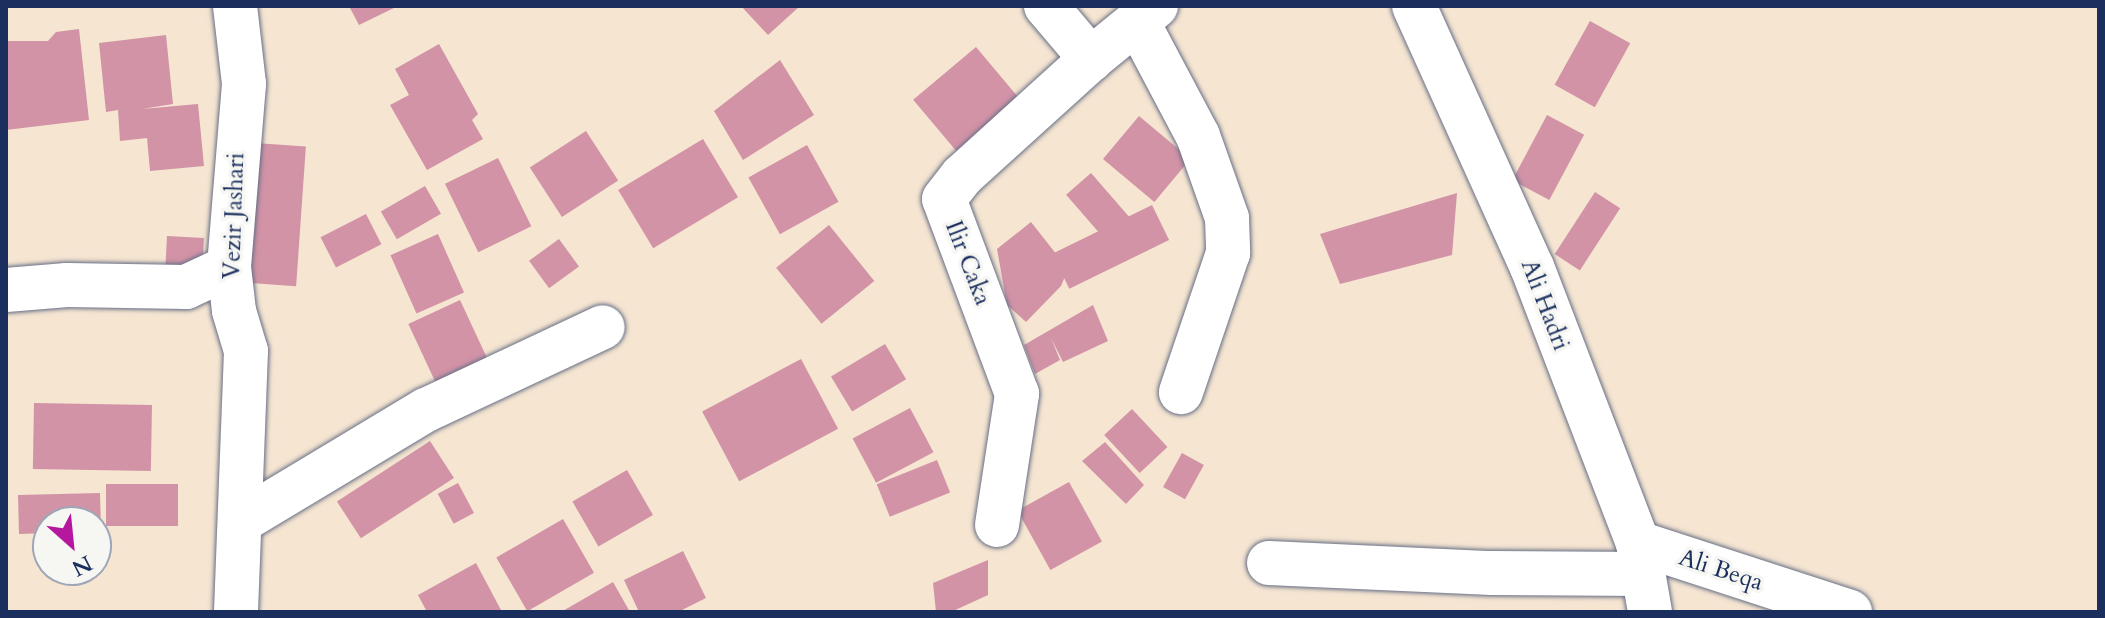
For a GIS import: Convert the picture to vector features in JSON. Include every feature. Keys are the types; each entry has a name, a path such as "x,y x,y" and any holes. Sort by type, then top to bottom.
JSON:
{"street":[{"name":"Vezir Jashari","path":"235,6 244,84 229,267 234,311 246,351 236,612"},
{"path":"1046,6 1091,59"},
{"name":"Ali Hadri","path":"1414,6 1532,267 1644,576"},
{"name":"Ilir Caka","path":"997,525 1017,394 944,199 962,176 1091,59 1146,14 1198,136 1227,218 1228,253 1181,392"},
{"path":"6,290 67,285 186,287 229,267"},
{"path":"241,521 426,410 603,327"},
{"name":"Ali Beqa","path":"1269,563 1644,576 1850,612"}],"building":[{"path":"349,6 398,6 359,25"},
{"path":"741,6 800,6 768,35"},
{"path":"1590,21 1630,43 1595,107 1555,85"},
{"path":"79,29 89,120 6,130 6,41 48,41 56,32"},
{"path":"166,35 173,104 142,109 198,104 204,166 150,171 147,138 120,141 118,110 106,112 99,43"},
{"path":"439,44 478,114 472,120 483,139 427,170 390,105 409,95 395,69"},
{"path":"976,47 1020,100 958,153 913,100"},
{"path":"780,60 814,115 743,160 714,111"},
{"path":"1547,115 1584,135 1549,200 1512,180"},
{"path":"1139,116 1190,159 1154,202 1103,159"},
{"path":"586,131 618,180 562,217 530,167"},
{"path":"703,139 738,197 653,248 618,190"},
{"path":"255,143 306,147 296,286 245,283"},
{"path":"807,145 839,202 780,234 748,177"},
{"path":"498,158 531,226 478,252 445,184"},
{"path":"1091,173 1129,217 1104,238 1066,195"},
{"path":"425,186 441,214 397,239 381,212"},
{"path":"1595,192 1620,208 1580,270 1555,254"},
{"path":"1457,193 1452,255 1340,284 1320,234"},
{"path":"1152,205 1169,240 1069,289 1052,254"},
{"path":"366,214 381,244 336,267 321,237"},
{"path":"1031,222 1068,269 1061,286 1026,322 1007,305 997,249"},
{"path":"829,225 874,281 821,324 776,268"},
{"path":"438,234 464,292 417,314 390,255"},
{"path":"167,236 204,238 202,271 165,269"},
{"path":"559,239 579,267 549,288 529,261"},
{"path":"460,300 488,361 437,385 408,324"},
{"path":"1093,305 1108,341 1063,362 1051,338 1060,360 1035,374 1024,345"},
{"path":"885,344 906,379 852,412 831,376"},
{"path":"801,359 838,429 739,481 702,412"},
{"path":"34,403 152,405 151,471 33,469"},
{"path":"910,408 933,452 876,483 853,439"},
{"path":"1132,409 1167,447 1140,473 1104,435"},
{"path":"430,441 454,478 361,538 337,501"},
{"path":"1105,442 1144,485 1126,504 1082,461"},
{"path":"1182,453 1204,465 1185,499 1163,487"},
{"path":"937,460 950,492 890,517 877,484"},
{"path":"627,470 653,515 598,547 572,502"},
{"path":"1069,482 1102,541 1050,570 1017,511"},
{"path":"458,483 474,513 454,524 438,494"},
{"path":"106,484 178,484 178,526 112,526 112,506 106,506"},
{"path":"100,493 100,506 32,506 32,534 19,534 18,495"},
{"path":"563,519 594,573 527,611 496,558"},
{"path":"683,551 706,598 678,612 639,612 624,580"},
{"path":"988,560 988,595 951,612 936,612 933,583"},
{"path":"476,563 502,612 427,612 418,595"},
{"path":"613,582 630,612 561,612"}]}
